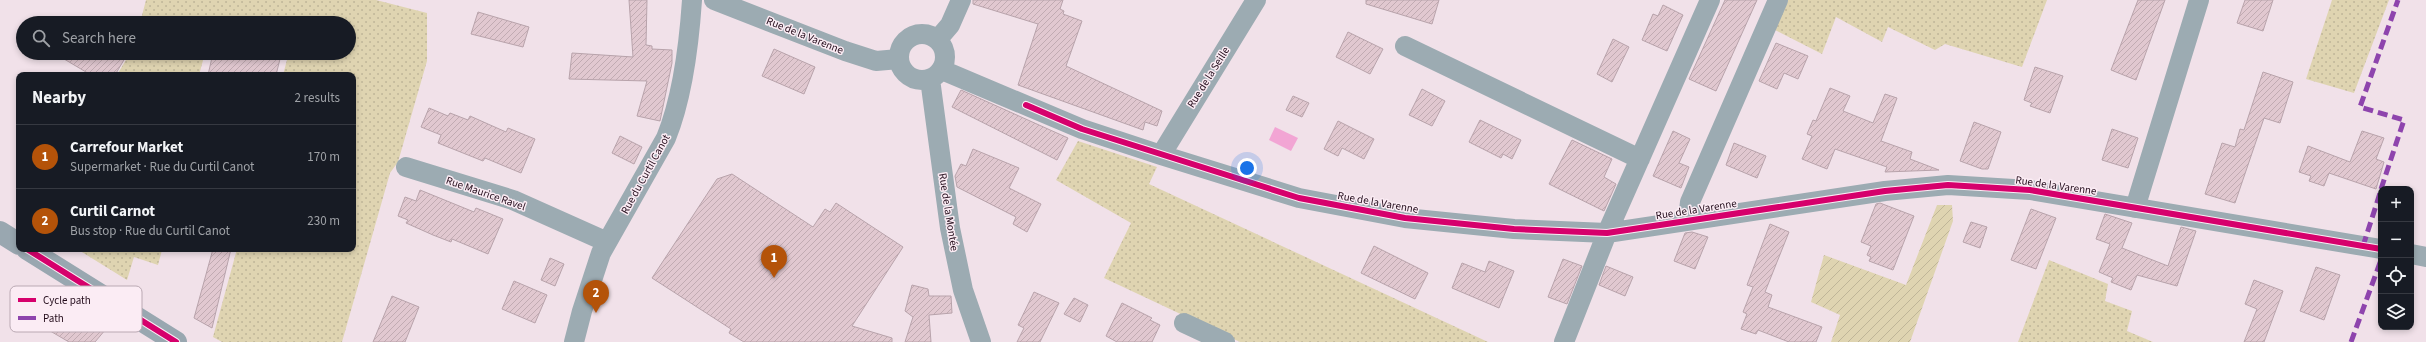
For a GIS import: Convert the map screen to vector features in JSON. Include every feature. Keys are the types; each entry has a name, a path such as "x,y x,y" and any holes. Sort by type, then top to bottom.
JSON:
{"main road":[{"path":"0,232 16,242"},
{"path":"32,252 86,286"},
{"path":"142,321 176,342"}],"street":[{"name":"Rue du Curtil Canot","path":"574,342 584,304 601,253 666,138 673,121 687,48 692,0"},
{"name":"Rue de la Varenne","path":"714,0 851,53 876,61 899,59"},
{"path":"938,39 950,25 961,0"},
{"name":"Rue de la Seille","path":"1161,155 1256,0"},
{"path":"1564,342 1607,233 1710,0"},
{"name":"Rue de la Varenne","path":"1688,220 1690,202 1778,0"},
{"path":"2135,208 2199,0"},
{"path":"925,34 938,39 944,50 945,57 936,74 916,79 910,77 904,72 899,59 902,46 911,36 925,34"},
{"path":"1404,46 1640,159"},
{"name":"Rue de la Varenne","path":"936,74 1082,129 1299,198 1405,218 1514,229 1607,233 1885,191 1948,185 2030,190 2378,248"},
{"name":"Rue de la Montée","path":"936,74 950,228 963,290 981,342"},
{"name":"Rue Maurice Ravel","path":"406,167 513,200 607,242"},
{"path":"2414,255 2426,257"},
{"path":"1184,323 1225,342"}],"shaded area":[{"path":"146,0 376,0 427,13 427,61 398,162 390,173 342,342 222,342 213,337 236,252 356,252 356,72 284,72 287,60 356,60 356,16 142,16"},
{"path":"1788,0 2047,0 2022,67 1945,44 1935,50 1888,27 1882,42 1836,17 1822,54 1775,30"},
{"path":"2332,0 2389,0 2354,93 2306,79"},
{"path":"126,60 203,60 200,72 119,72"},
{"path":"1275,127 1298,138 1291,151 1269,140"},
{"path":"1078,141 1157,167 1149,184 1488,342 1240,342 1104,278 1131,223 1056,180"},
{"path":"1937,205 1952,205 1953,221 1910,342 1831,342 1840,315 1811,302 1824,255 1906,285"},
{"path":"82,252 161,252 158,265 134,257 127,280"},
{"path":"2049,260 2108,284 2105,301 2132,311 2127,331 2153,342 2018,342"}],"building":[{"path":"629,0 647,0 646,45 652,46 652,49 672,50 672,63 660,121 637,116 647,81 569,79 572,53 633,57"},
{"path":"973,0 1063,0 1060,9 1064,11 1063,14 1082,21 1066,66 1162,111 1157,126 1145,122 1143,130 1018,85 1038,24 973,4"},
{"path":"1366,0 1439,0 1432,24 1366,4"},
{"path":"1725,0 1757,0 1716,91 1689,79"},
{"path":"2138,0 2165,0 2136,80 2111,70"},
{"path":"2245,0 2273,0 2263,31 2237,23"},
{"path":"1663,5 1683,15 1667,51 1642,40 1653,14 1658,16"},
{"path":"478,12 529,27 523,47 471,34"},
{"path":"1348,32 1383,49 1370,74 1336,57"},
{"path":"1613,39 1629,47 1612,82 1597,74"},
{"path":"1776,43 1808,56 1798,79 1784,73 1777,89 1759,81"},
{"path":"774,49 815,67 804,94 762,76"},
{"path":"66,60 124,60 117,72 86,72"},
{"path":"211,60 280,60 277,72 209,72"},
{"path":"2035,67 2063,76 2050,113 2030,106 2032,103 2024,100"},
{"path":"2263,72 2293,82 2280,123 2264,118 2235,203 2205,194 2222,143 2235,147 2240,129 2244,130"},
{"path":"1830,88 1850,96 1843,111 1873,123 1885,94 1897,98 1881,141 1912,152 1910,159 1939,170 1885,172 1887,167 1835,149 1827,169 1802,159 1812,136 1807,134 1813,120 1816,121"},
{"path":"1422,89 1445,101 1432,126 1409,115"},
{"path":"961,90 1068,138 1057,160 952,107"},
{"path":"1293,96 1309,103 1302,117 1286,110"},
{"path":"429,108 448,116 450,113 468,120 470,116 506,132 508,128 535,139 521,173 485,158 483,161 438,143 441,135 421,127"},
{"path":"1480,120 1521,140 1512,159 1503,154 1501,158 1469,142"},
{"path":"1338,121 1374,139 1364,159 1342,148 1338,156 1324,149"},
{"path":"1974,122 2001,132 1988,169 1982,169 1960,161"},
{"path":"2112,129 2138,138 2128,168 2102,160"},
{"path":"1673,131 1690,139 1679,163 1689,167 1681,188 1653,176"},
{"path":"2362,131 2384,138 2376,159 2384,162 2376,189 2329,173 2324,186 2309,181 2311,176 2299,172 2308,146 2350,162"},
{"path":"620,136 642,147 634,164 612,153"},
{"path":"1572,140 1612,159 1604,177 1616,184 1604,211 1549,184"},
{"path":"1734,143 1766,156 1757,178 1726,165"},
{"path":"973,149 1019,168 1009,188 1041,204 1027,232 1013,224 1016,217 957,187 955,176 961,164 966,166"},
{"path":"732,174 813,227 825,209 830,212 836,203 903,247 852,326 892,338 892,342 744,342 729,333 731,329 652,278 717,179"},
{"path":"420,190 474,212 476,208 503,219 488,254 452,239 451,242 433,235 406,223 408,220 398,216 405,197 416,201"},
{"path":"1880,203 1914,216 1893,270 1869,261 1871,257 1867,255 1871,246 1861,242 1876,204"},
{"path":"2031,209 2056,218 2036,269 2011,260"},
{"path":"2105,214 2132,223 2122,248 2168,266 2181,227 2196,231 2177,286 2137,275 2131,290 2111,282 2113,278 2099,272 2110,244 2096,239"},
{"path":"1971,222 1987,227 1980,248 1963,242"},
{"path":"1770,224 1789,232 1765,292 1772,295 1768,307 1822,327 1816,342 1789,342 1758,330 1756,334 1741,329 1747,314 1743,312 1753,287 1747,285"},
{"path":"1692,232 1708,237 1695,269 1674,261 1685,233"},
{"path":"1374,246 1428,273 1415,299 1361,273"},
{"path":"212,252 230,252 212,328 194,318"},
{"path":"550,258 564,264 555,286 541,280"},
{"path":"1563,259 1582,266 1567,304 1548,297"},
{"path":"1489,261 1514,271 1499,308 1452,288 1462,263 1485,272"},
{"path":"1606,266 1633,277 1625,296 1599,285"},
{"path":"2316,267 2340,275 2324,320 2300,311"},
{"path":"2254,280 2283,291 2264,342 2244,342 2257,309 2245,304"},
{"path":"514,281 547,295 535,323 502,309"},
{"path":"912,285 928,289 929,296 951,296 952,313 929,315 931,342 905,342 913,317 905,311"},
{"path":"1034,292 1059,303 1040,342 1017,342 1024,328 1018,325"},
{"path":"392,296 419,307 405,342 373,342"},
{"path":"1074,298 1088,305 1080,322 1064,314"},
{"path":"1122,303 1152,318 1150,320 1160,325 1152,342 1117,342 1106,336"},
{"path":"52,332 103,332 95,342 69,342"}],"marked path":[{"path":"2382,186 2404,120 2360,107 2398,0"},
{"path":"2363,246 2378,199"},
{"path":"2351,342 2378,268"}],"cycle path":[{"path":"1026,105 1082,129 1299,198 1405,218 1514,229 1607,233 1885,191 1948,185 2030,190 2378,248"},
{"path":"32,252 86,286"},
{"path":"142,321 176,342"}],"place":[{"name":"Carrefour Market","path":"774,278"},
{"name":"Curtil Carnot","path":"596,313"}]}
